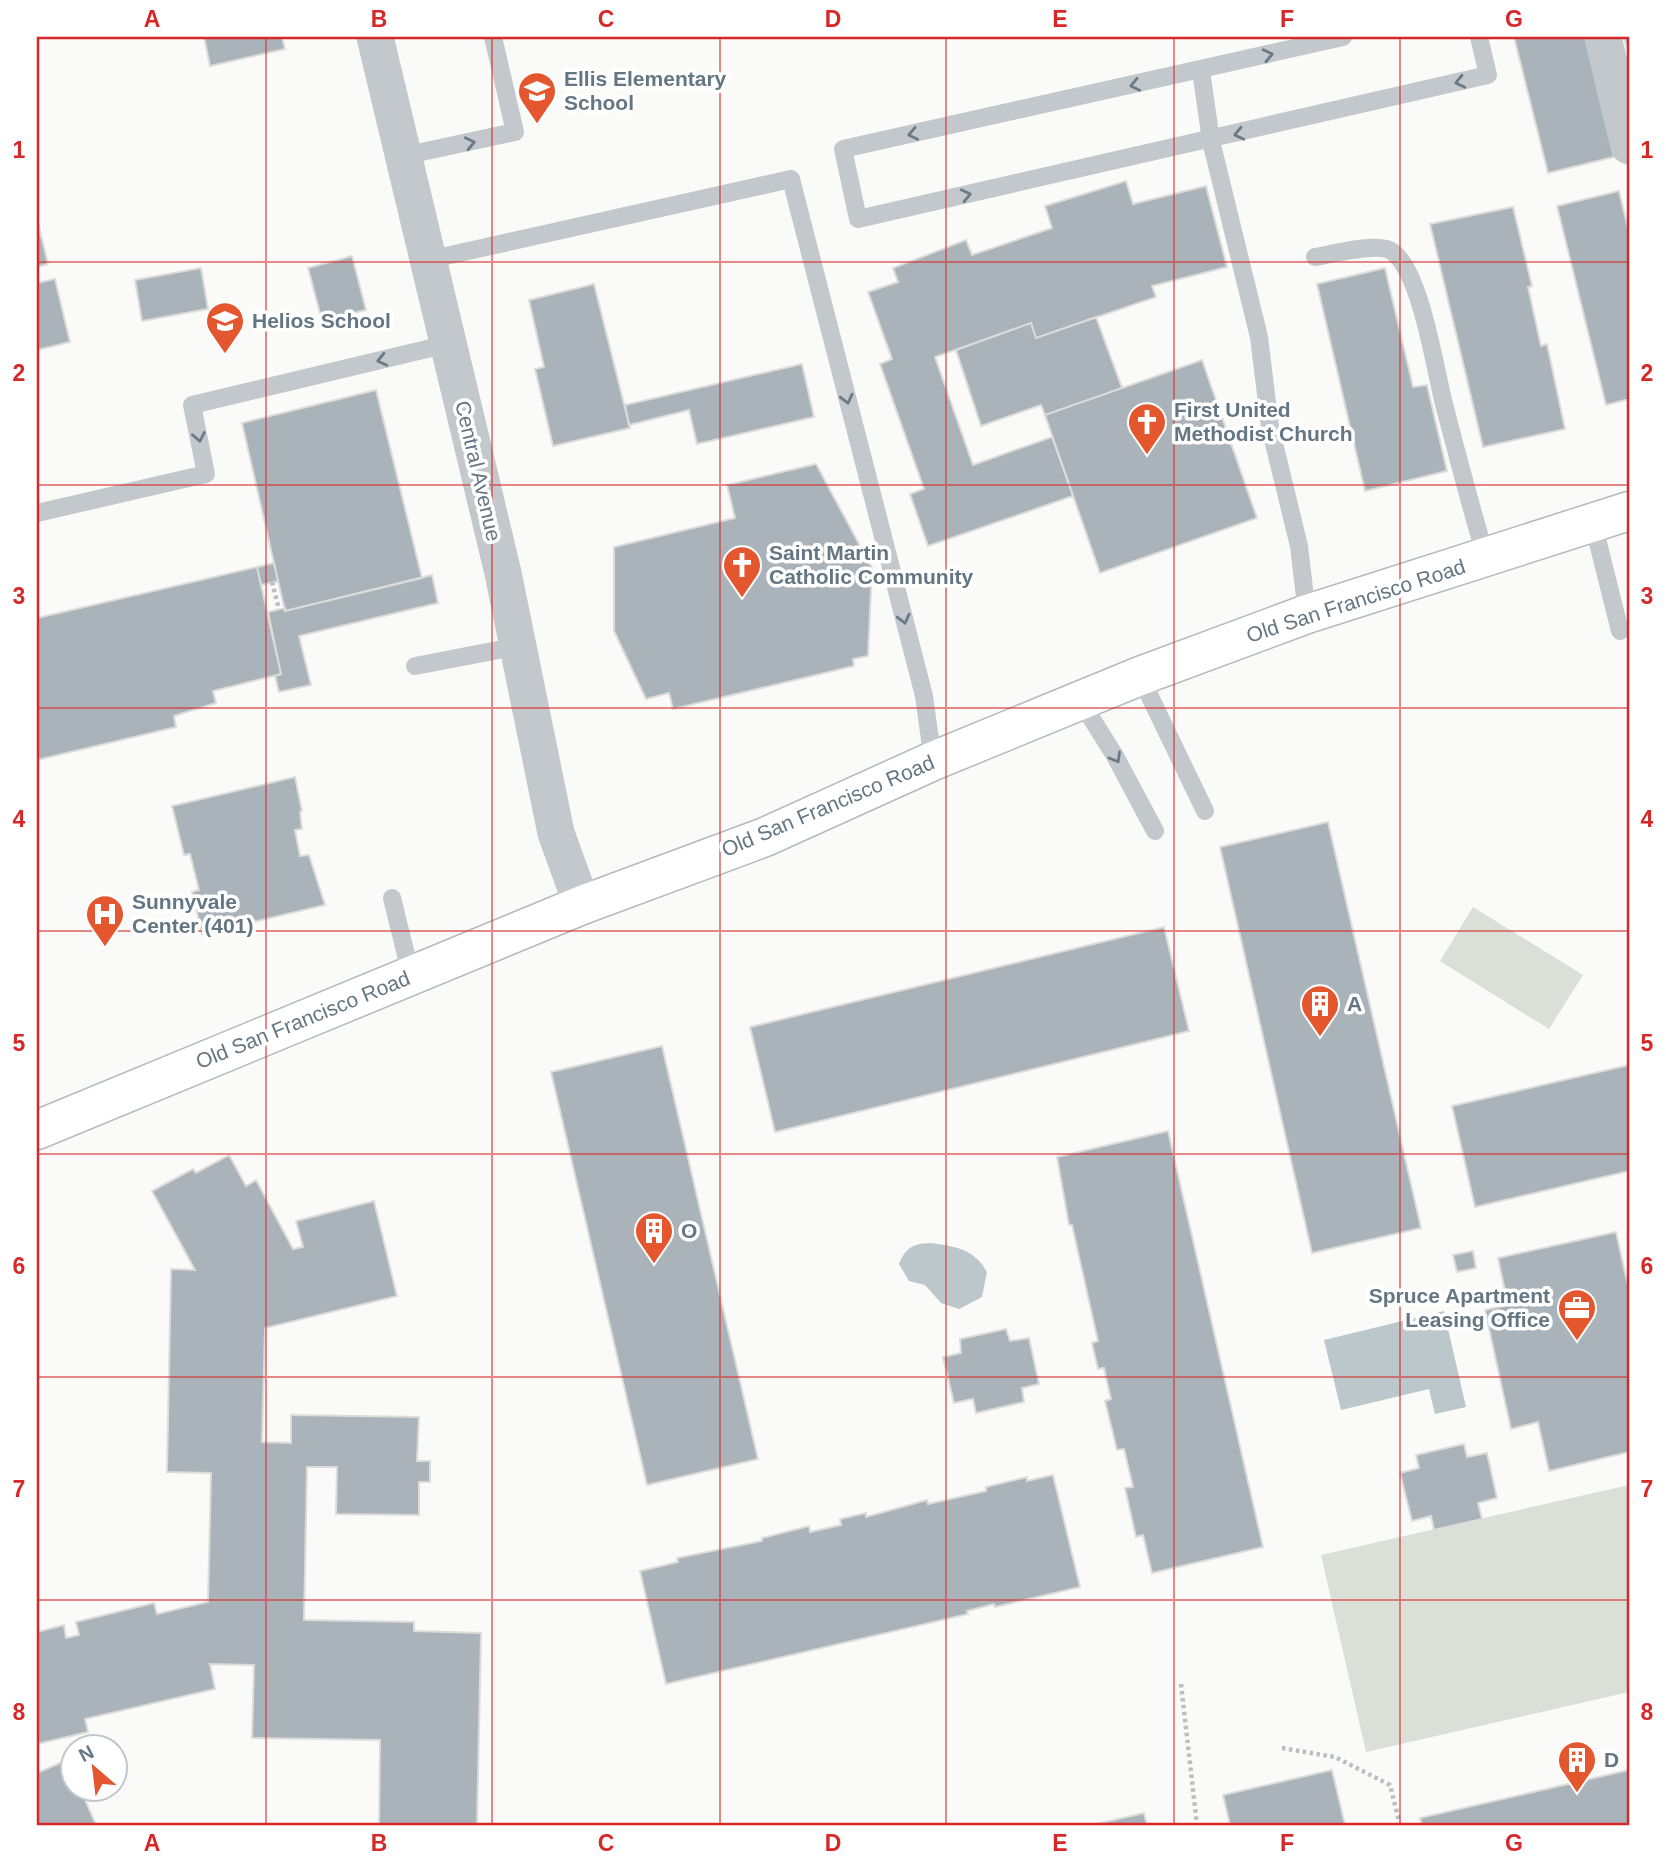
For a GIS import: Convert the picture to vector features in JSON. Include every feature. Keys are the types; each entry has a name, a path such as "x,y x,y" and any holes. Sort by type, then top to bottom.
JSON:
{"main road":[{"name":"Old San Francisco Road","path":"37,1129 582,905 765,836 933,761 1140,676 1307,614 1629,511"}],"street":[{"name":"Central Avenue","path":"374,37 519,646 556,833 582,905"},
{"path":"1603,37 1629,146"}],"lane":[{"path":"403,156 515,132 493,37"},
{"path":"1343,37 843,149 858,219 1211,141 1488,75 1479,37"},
{"path":"1201,70 1211,141 1259,337 1269,427 1299,547 1307,614"},
{"path":"428,260 791,179 924,696 933,761"},
{"path":"1315,257 1382,246 1394,252 1411,279 1486,558"},
{"path":"37,513 206,474 192,405 448,344"},
{"path":"1593,523 1620,631"},
{"path":"415,666 519,646"},
{"path":"1140,676 1205,811"},
{"path":"1080,700 1115,755 1155,831"},
{"path":"392,898 411,975"}],"path":[{"path":"272,582 279,609"},
{"path":"1181,1684 1197,1825"},
{"path":"1282,1748 1335,1757 1390,1785 1400,1825"}],"shaded area":[{"path":"1473,907 1583,975 1549,1029 1440,961"},
{"path":"930,1243 963,1250 982,1264 987,1272 982,1297 959,1309 941,1303 925,1285 909,1281 899,1264 904,1254 919,1244"},
{"path":"1444,1311 1466,1407 1435,1414 1429,1389 1341,1410 1324,1340"},
{"path":"1629,1485 1629,1692 1366,1752 1321,1555"}],"building":[{"path":"204,37 282,37 285,49 210,66"},
{"path":"1514,37 1585,37 1614,157 1548,173"},
{"path":"1624,37 1629,37 1629,57"},
{"path":"1126,181 1133,204 1206,186 1227,267 1152,286 1156,297 1036,338 1031,323 935,357 973,465 1052,437 1073,496 928,546 910,494 924,489 880,364 892,359 868,292 898,282 893,268 966,240 972,255 1052,228 1045,206"},
{"path":"1619,191 1629,233 1629,399 1606,405 1557,206"},
{"path":"1513,207 1532,286 1528,287 1541,346 1547,344 1565,429 1483,447 1430,224"},
{"path":"37,219 48,264 37,267"},
{"path":"352,256 366,310 322,321 308,268"},
{"path":"201,268 208,309 142,321 135,280"},
{"path":"1385,268 1413,387 1427,385 1447,471 1365,491 1317,284"},
{"path":"55,279 70,342 37,350 37,283"},
{"path":"594,284 630,428 553,446 535,369 544,367 529,300"},
{"path":"1096,317 1122,388 1045,415 1041,405 981,426 956,350 1031,323 1036,338"},
{"name":"First United Methodist Church","path":"1202,360 1257,518 1100,573 1045,415"},
{"path":"802,364 814,417 697,444 689,410 629,425 625,405"},
{"path":"376,390 422,578 285,611 242,423"},
{"name":"Saint Martin Catholic Community","path":"816,464 872,568 868,656 853,659 854,666 673,709 669,693 646,699 614,631 614,547 735,518 727,485"},
{"path":"274,563 278,581 261,585 257,567"},
{"path":"257,567 281,674 213,691 216,703 174,716 176,727 37,760 37,618"},
{"path":"432,575 438,603 299,636 311,685 279,692 275,676 281,674 268,612 285,608 285,611"},
{"path":"295,777 302,811 302,829 295,830 300,856 309,855 325,905 202,934 192,892 199,890 190,854 184,855 172,806"},
{"name":"A","path":"1328,822 1421,1228 1312,1253 1220,847"},
{"path":"1164,927 1189,1031 775,1132 750,1027"},
{"name":"O","path":"662,1046 758,1459 647,1485 551,1072"},
{"path":"1629,1065 1629,1171 1475,1207 1452,1106"},
{"path":"1168,1131 1263,1547 1152,1573 1143,1535 1136,1537 1125,1488 1133,1487 1124,1449 1117,1450 1105,1401 1111,1399 1104,1368 1098,1369 1092,1343 1098,1341 1072,1225 1069,1225 1057,1157"},
{"path":"229,1155 246,1186 256,1180 293,1249 303,1247 296,1221 374,1201 397,1296 265,1328 262,1442 291,1443 291,1415 419,1417 417,1461 430,1461 430,1482 419,1482 419,1515 336,1514 337,1467 307,1467 304,1620 414,1622 414,1631 481,1633 477,1825 379,1825 380,1740 252,1738 254,1665 210,1664 215,1689 85,1719 88,1732 60,1732 60,1739 37,1744 37,1632 64,1625 66,1638 79,1635 76,1622 154,1603 157,1614 208,1602 211,1473 167,1472 171,1269 195,1270 152,1191 193,1169 196,1173"},
{"path":"1616,1232 1627,1282 1629,1281 1629,1452 1549,1471 1538,1422 1511,1429 1485,1310 1508,1305 1498,1258"},
{"path":"1473,1251 1476,1268 1457,1272 1453,1255"},
{"path":"1006,1329 1010,1341 1029,1338 1039,1384 1022,1388 1024,1402 976,1413 973,1399 954,1403 943,1357 961,1353 960,1339"},
{"path":"1464,1444 1467,1457 1487,1453 1497,1498 1478,1503 1482,1519 1434,1530 1431,1516 1412,1521 1400,1473 1419,1468 1416,1455"},
{"path":"1053,1475 1080,1587 995,1607 994,1604 967,1611 968,1614 666,1684 640,1571 678,1562 677,1558 762,1541 762,1538 809,1526 810,1532 841,1525 840,1519 866,1513 866,1517 927,1500 928,1504 986,1491 986,1487 1027,1477 1027,1481"},
{"path":"60,1763 60,1802 86,1802 96,1825 37,1825 37,1773"},
{"path":"1332,1770 1345,1825 1230,1825 1223,1795"},
{"name":"D","path":"1629,1770 1629,1825 1422,1825 1420,1818"},
{"path":"1144,1813 1147,1825 1092,1825"}],"place":[{"name":"Ellis Elementary School","path":"537,125"},
{"name":"Helios School","path":"225,355"},
{"name":"First United Methodist Church","path":"1147,456"},
{"name":"Saint Martin Catholic Community","path":"742,599"},
{"name":"Sunnyvale Center (401)","path":"105,948"},
{"name":"A","path":"1320,1038"},
{"name":"O","path":"654,1265"},
{"name":"Spruce Apartment Leasing Office","path":"1577,1342"},
{"name":"D","path":"1577,1794"}]}
